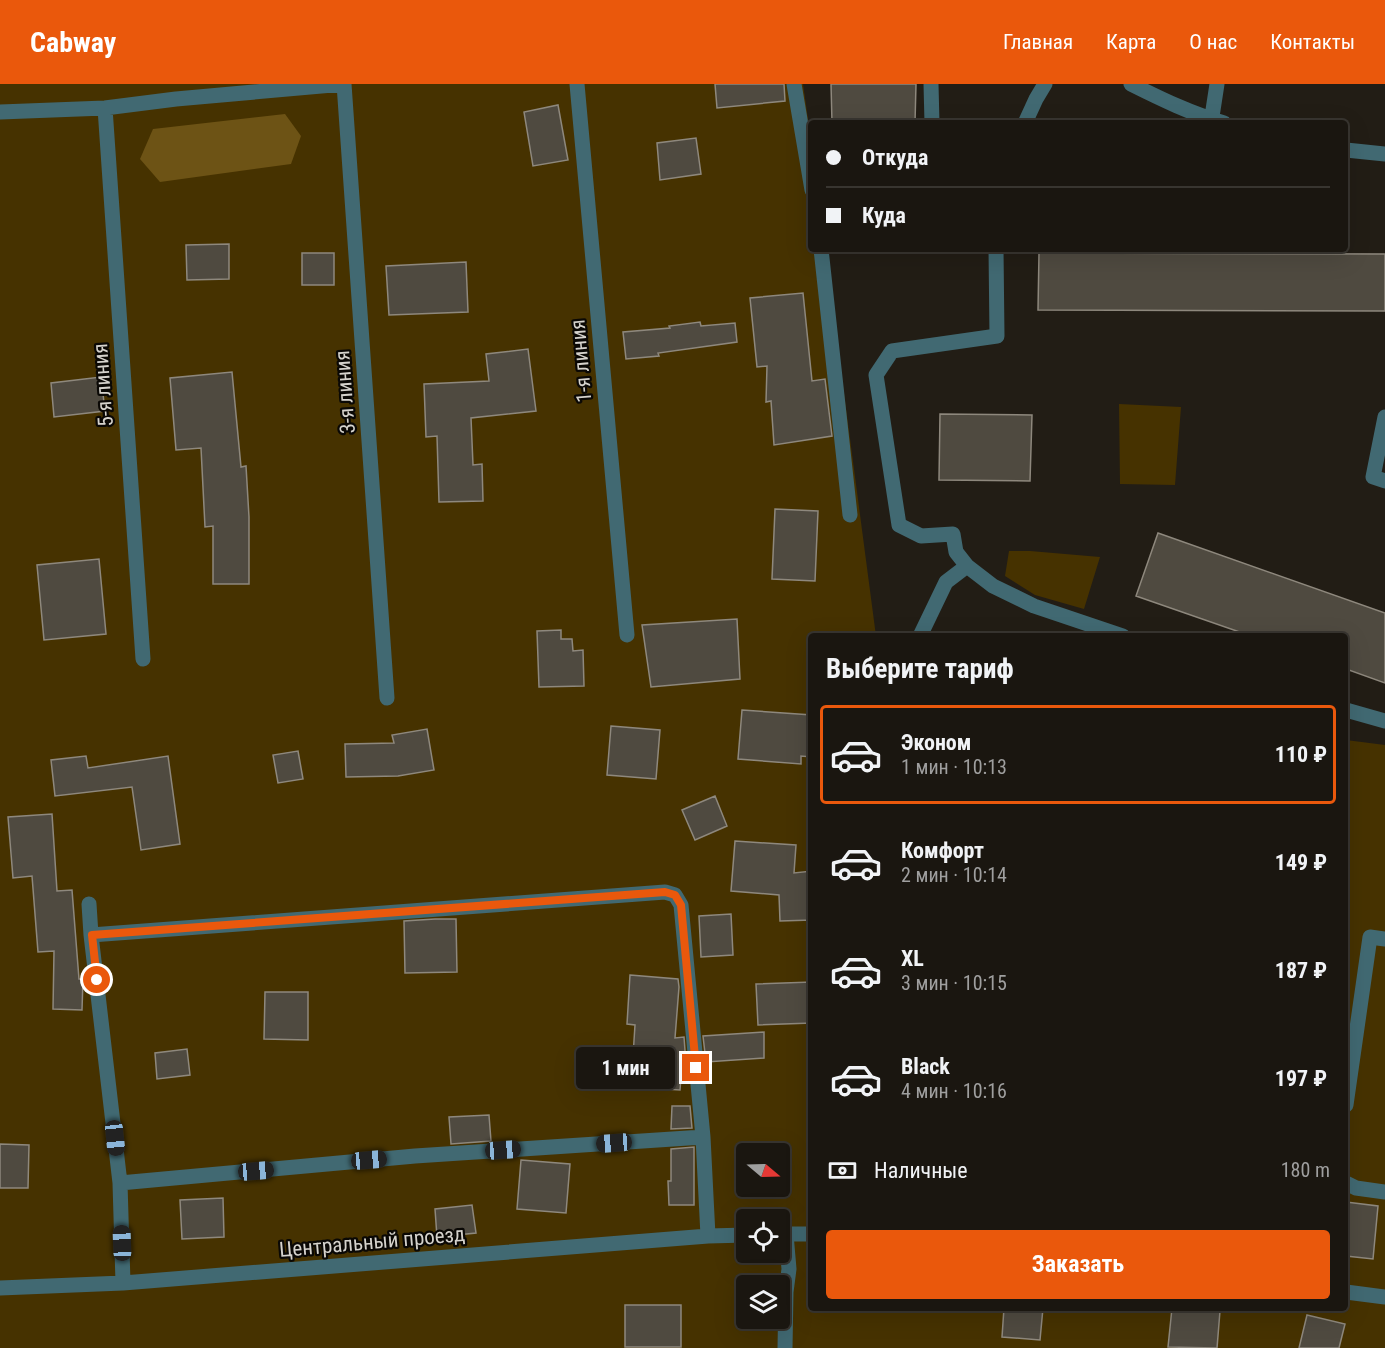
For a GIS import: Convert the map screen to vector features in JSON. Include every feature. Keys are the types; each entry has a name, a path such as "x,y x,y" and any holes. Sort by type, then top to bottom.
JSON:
{"street":[{"path":"0,112 105,108 239,88 344,84"},
{"name":"3-я линия","path":"344,84 387,698"},
{"name":"1-я линия","path":"577,84 627,635"},
{"path":"794,84 808,166"},
{"path":"931,84 932,120"},
{"path":"1026,120 1046,84"},
{"path":"1131,84 1212,120"},
{"path":"1216,120 1217,84"},
{"name":"5-я линия","path":"105,108 142,659"},
{"path":"1348,150 1385,154"},
{"path":"821,252 850,515"},
{"path":"996,252 997,336 892,351 876,375 899,525 921,537 953,534 956,552 967,566 993,586 1034,606 1114,633"},
{"path":"1385,417 1373,477 1385,481"},
{"path":"921,633 946,582 967,566"},
{"path":"1348,711 1385,722"},
{"path":"92,935 665,892 675,895 681,905 703,1137 708,1236"},
{"path":"89,904 120,1183 123,1283"},
{"path":"1348,1091 1370,937 1385,939"},
{"path":"120,1183 415,1156 703,1137"},
{"path":"1348,1184 1356,1188 1385,1192"},
{"path":"790,1234 808,1234"},
{"name":"Центральный проезд","path":"0,1288 123,1283 736,1235"},
{"path":"785,1348 788,1263"},
{"path":"1348,1292 1385,1297"}],"shaded area":[{"path":"0,84 803,84 808,120 808,252 825,252 876,633 808,633 808,1311 1348,1311 1348,740 1385,745 1385,1348 0,1348"},
{"path":"285,114 301,136 291,164 160,182 140,159 153,129"},
{"path":"1119,404 1181,407 1175,485 1120,484"},
{"path":"1009,551 1100,557 1084,609 1035,595 1005,576"}],"building":[{"path":"715,84 784,84 785,101 717,108"},
{"path":"831,84 916,84 915,120 832,120"},
{"path":"558,105 568,160 533,166 524,112"},
{"path":"696,138 701,174 660,180 657,143"},
{"path":"229,244 229,279 187,280 186,245"},
{"path":"302,253 334,253 334,285 302,285"},
{"path":"1039,253 1385,254 1385,311 1038,310"},
{"path":"466,262 468,312 389,315 386,266"},
{"path":"803,293 812,381 825,379 832,436 774,445 771,401 766,402 767,366 757,367 750,298"},
{"path":"700,322 701,326 735,323 737,342 658,353 659,356 626,359 623,332 670,328 669,326"},
{"path":"528,349 536,411 471,418 473,465 482,464 483,501 439,502 437,436 426,437 424,384 489,381 486,354"},
{"path":"232,372 241,467 246,466 249,584 213,584 213,526 205,527 201,448 176,450 170,378"},
{"path":"101,377 105,411 54,417 51,383"},
{"path":"940,414 1032,415 1030,481 939,480"},
{"path":"775,509 818,511 815,581 772,579"},
{"path":"1158,533 1385,613 1385,683 1348,670 1348,633 1242,633 1136,596"},
{"path":"99,559 106,634 44,640 37,565"},
{"path":"737,619 740,679 651,687 642,625"},
{"path":"561,630 561,639 572,639 573,651 583,650 584,686 539,687 537,631"},
{"path":"742,710 808,715 808,757 801,756 801,764 738,759"},
{"path":"611,726 660,730 656,779 607,775"},
{"path":"427,729 434,770 398,776 346,777 345,744 394,743 392,735"},
{"path":"298,751 303,779 278,783 273,755"},
{"path":"86,756 88,768 168,756 180,844 141,850 132,787 55,796 51,760"},
{"path":"715,796 727,826 695,840 682,810"},
{"path":"52,814 57,891 72,890 79,979 83,979 82,1010 53,1009 54,951 38,952 32,876 13,878 8,817"},
{"path":"735,841 796,845 794,873 808,871 808,920 780,921 779,895 731,891"},
{"path":"731,914 733,955 701,957 699,916"},
{"path":"456,919 457,972 405,973 404,921"},
{"path":"630,975 678,979 675,1038 684,1037 686,1064 682,1064 680,1090 631,1087 635,1025 627,1024"},
{"path":"808,982 808,1023 758,1025 756,984"},
{"path":"265,992 308,992 308,1040 264,1039"},
{"path":"764,1032 764,1058 706,1062 703,1036"},
{"path":"187,1049 190,1075 157,1079 155,1053"},
{"path":"672,1106 690,1106 692,1128 671,1129"},
{"path":"489,1115 491,1141 451,1144 449,1117"},
{"path":"0,1144 29,1145 28,1188 0,1188"},
{"path":"694,1147 694,1205 669,1205 668,1181 671,1181 671,1149"},
{"path":"521,1160 570,1164 566,1213 517,1209"},
{"path":"223,1198 224,1237 182,1239 180,1200"},
{"path":"1348,1202 1378,1206 1373,1259 1348,1256"},
{"path":"472,1205 476,1233 437,1237 435,1209"},
{"path":"625,1305 681,1305 681,1347 625,1347"},
{"path":"1004,1311 1043,1311 1040,1340 1002,1337"},
{"path":"1172,1311 1220,1311 1217,1348 1168,1347"},
{"path":"1307,1315 1345,1324 1339,1348 1299,1348"}],"route":[{"path":"97,980 92,935 665,892 675,895 681,905 696,1068"}]}
